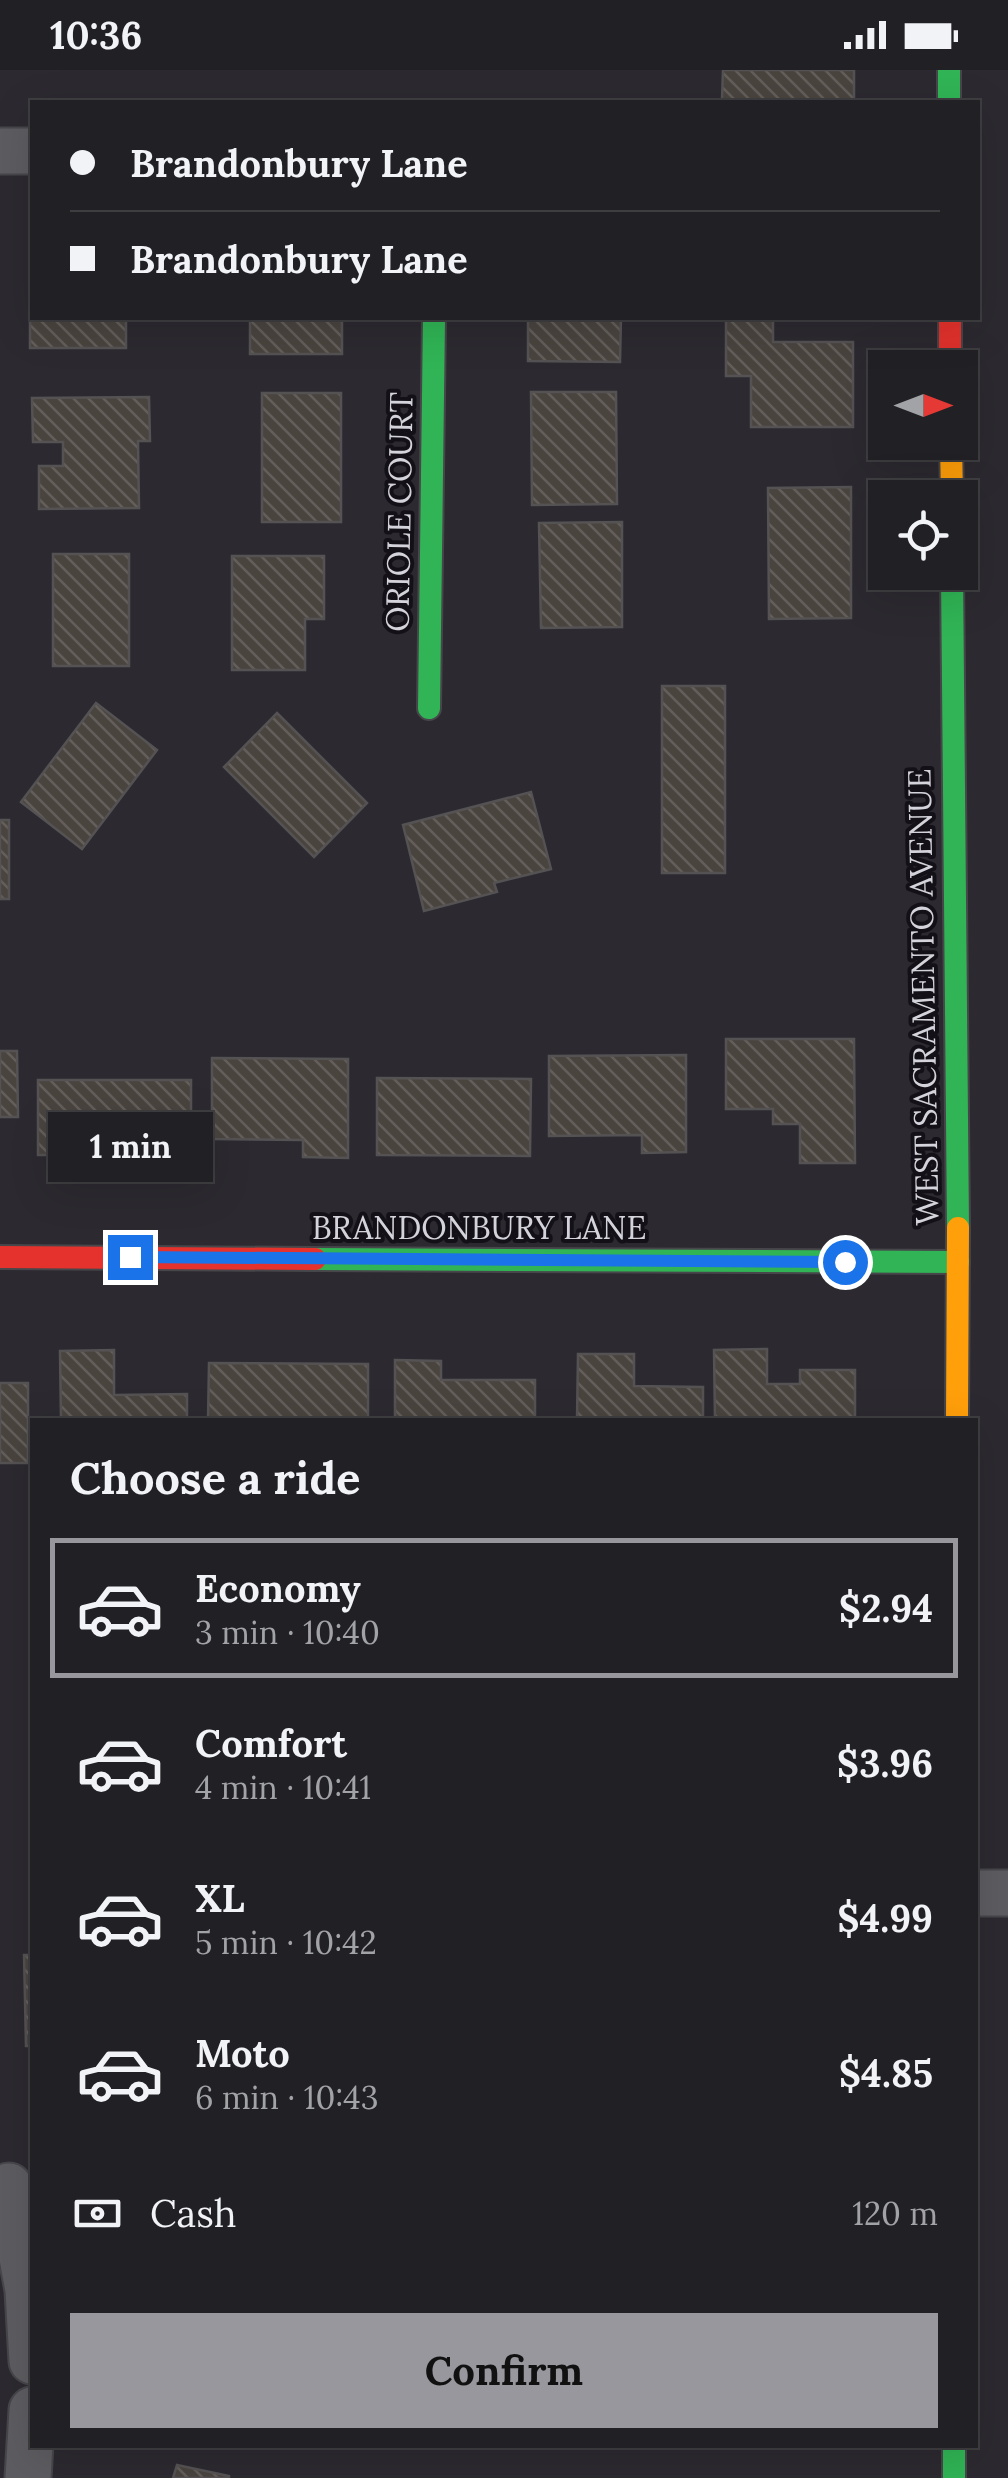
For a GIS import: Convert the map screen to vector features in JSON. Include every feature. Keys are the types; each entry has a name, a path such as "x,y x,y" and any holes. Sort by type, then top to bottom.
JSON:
{"street":[{"path":"949,70 949,100"},
{"path":"0,151 30,151"},
{"name":"ORIOLE COURT","path":"429,708 434,320"},
{"path":"950,320 950,350"},
{"name":"WEST SACRAMENTO AVENUE","path":"952,590 957,1418"},
{"name":"BRANDONBURY LANE","path":"0,1257 958,1262"},
{"path":"978,1893 1008,1893"},
{"path":"14,2186 30,2326"},
{"path":"28,2478 30,2444"},
{"path":"954,2448 954,2478"}],"building":[{"path":"723,70 854,70 854,100 722,99"},
{"path":"30,320 126,320 126,348 30,348"},
{"path":"250,320 342,320 342,354 250,354"},
{"path":"528,320 621,320 620,362 528,361"},
{"path":"726,320 773,320 773,342 853,342 853,427 751,427 751,376 726,376"},
{"path":"531,392 616,392 617,504 532,505"},
{"path":"262,393 341,393 341,522 262,522"},
{"path":"149,397 150,441 138,441 139,508 39,509 39,466 63,466 63,442 33,442 32,398"},
{"path":"851,487 851,618 769,619 768,488"},
{"path":"622,522 622,627 541,628 539,523"},
{"path":"53,554 129,554 129,666 53,666"},
{"path":"232,556 324,556 324,619 305,619 305,670 232,670"},
{"path":"662,686 725,686 725,873 662,873"},
{"path":"96,703 157,750 82,849 21,802"},
{"path":"277,713 367,803 314,857 224,767"},
{"path":"531,792 551,869 494,883 497,892 424,911 403,825"},
{"path":"0,820 9,820 9,899 0,899"},
{"path":"726,1039 854,1039 855,1163 800,1163 800,1124 773,1124 773,1109 726,1109"},
{"path":"0,1051 17,1051 18,1117 0,1117"},
{"path":"686,1055 686,1152 642,1153 642,1135 549,1136 549,1056"},
{"path":"212,1058 348,1059 348,1158 303,1157 303,1140 212,1139"},
{"path":"377,1078 531,1079 530,1156 377,1155"},
{"path":"38,1080 191,1080 191,1155 38,1155"},
{"path":"767,1349 767,1384 800,1384 800,1370 855,1370 855,1418 715,1418 714,1350"},
{"path":"114,1350 114,1395 187,1394 187,1418 61,1418 60,1351"},
{"path":"578,1354 634,1354 634,1386 703,1387 703,1418 577,1418"},
{"path":"395,1360 441,1361 441,1380 535,1380 535,1418 395,1418"},
{"path":"209,1363 368,1364 368,1418 208,1418"},
{"path":"0,1383 28,1383 28,1463 0,1463"},
{"path":"24,1955 30,1955 30,2046 26,2046"},
{"path":"177,2465 229,2476 229,2478 173,2478"}],"traffic: fast":[{"path":"949,70 949,100"},
{"path":"429,708 434,320"},
{"path":"952,590 958,1228"},
{"path":"315,1259 958,1262"},
{"path":"954,2448 954,2478"}],"traffic: slow":[{"path":"951,460 952,480"},
{"path":"957,1418 958,1228"}],"traffic: jam":[{"path":"950,320 950,350"},
{"path":"0,1257 315,1259"}],"route":[{"path":"130,1257 845,1262"}]}
